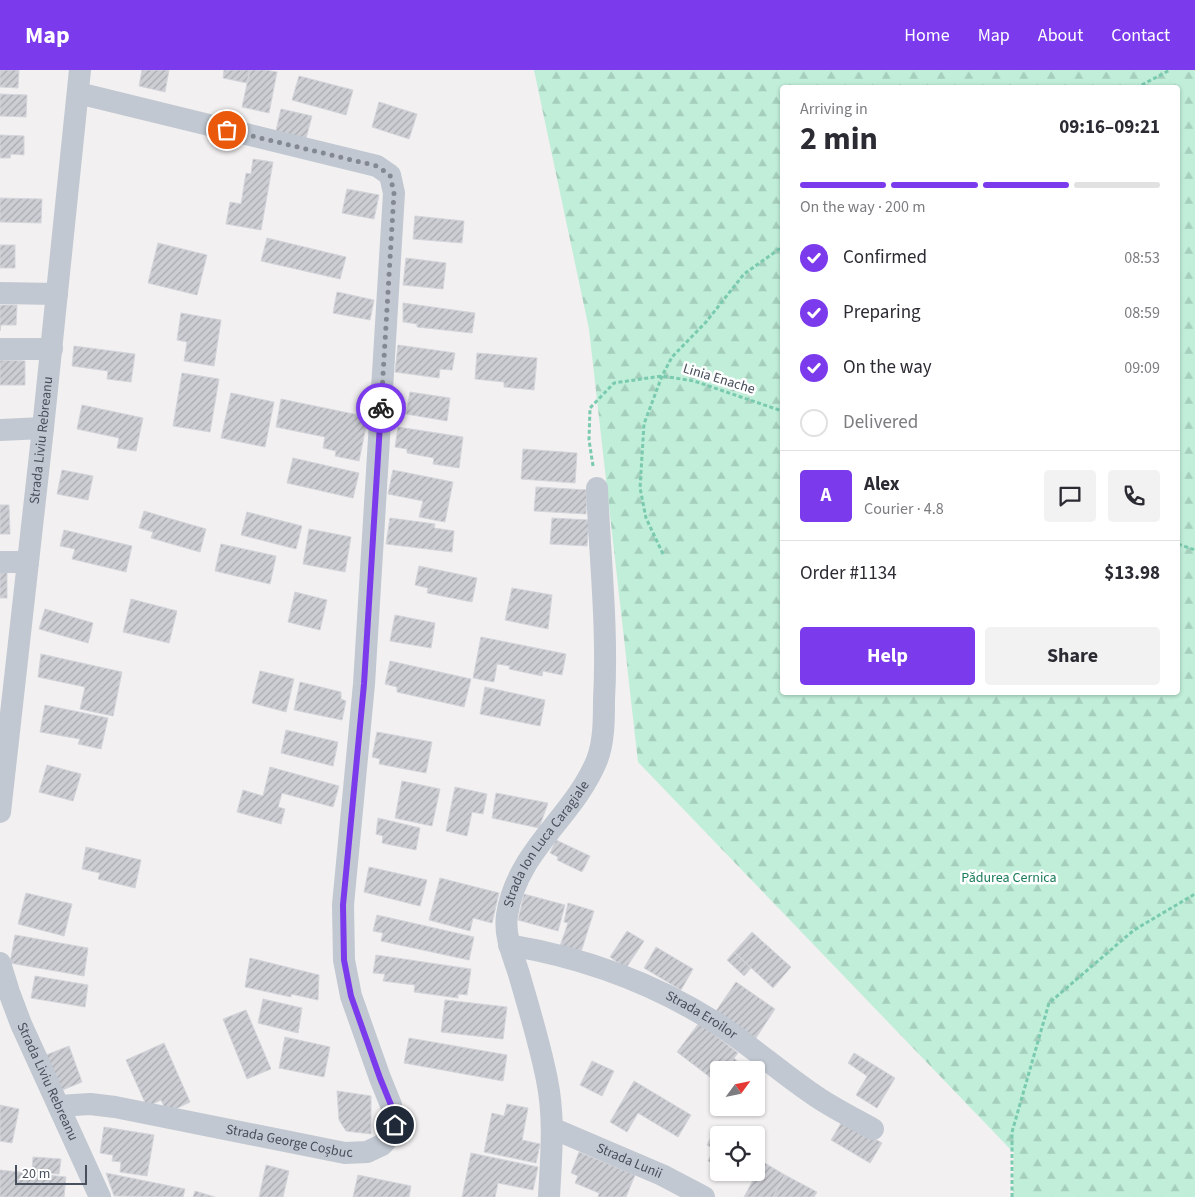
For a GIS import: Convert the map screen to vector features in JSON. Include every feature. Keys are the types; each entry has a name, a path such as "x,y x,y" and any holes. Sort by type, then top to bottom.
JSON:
{"street":[{"name":"Strada Liviu Rebreanu","path":"0,812 2,771 52,349 80,70"},
{"name":"Strada George Coșbuc","path":"59,1106 90,1104 114,1107 345,1153 367,1152 382,1145 390,1136 395,1125 391,1105 351,996 344,960 343,905 364,684 394,193 390,175 377,166 78,93"},
{"path":"0,293 57,294"},
{"path":"0,349 52,349"},
{"path":"0,430 43,428"},
{"name":"Strada Ion Luca Caragiale","path":"549,1197 552,1128 547,1081 540,1048 509,945 506,932 506,917 512,891 518,876 581,789 597,758 601,740 606,671 597,488"},
{"path":"0,562 28,562"},
{"name":"Strada Eroilor","path":"509,945 590,964 628,978 677,1000 712,1020 746,1043 821,1099 873,1129"},
{"name":"Strada Liviu Rebreanu","path":"0,963 8,992 21,1024 100,1197"},
{"name":"Strada Lunii","path":"552,1128 662,1175 704,1197"}],"path":[{"path":"1142,85 1170,70"},
{"path":"663,554 646,518 640,488 644,424 662,376 672,357 706,322 744,274 780,248"},
{"name":"Linia Enache","path":"597,488 589,440 590,408 614,383 662,376 694,381 780,410"},
{"path":"1180,545 1195,550"},
{"path":"1012,1197 1012,1132 1049,1003 1134,930 1195,894"}],"green space":[{"name":"Pădurea Cernica","path":"534,70 1195,70 1195,1197 1013,1197 1014,1153 638,762 589,329"}],"building":[{"path":"0,70 19,70 18,88 0,87"},
{"path":"142,70 169,70 165,92 139,86"},
{"path":"224,70 250,70 247,83 223,78"},
{"path":"250,70 277,72 269,113 242,107"},
{"path":"299,76 353,90 346,115 292,100"},
{"path":"0,94 27,95 26,117 0,116"},
{"path":"379,102 417,114 409,139 372,127"},
{"path":"281,109 312,116 305,142 275,135"},
{"path":"0,135 24,136 24,155 11,154 10,158 0,158"},
{"path":"253,159 273,162 261,230 226,224 230,202 241,204 246,173 251,174"},
{"path":"347,189 379,195 374,219 342,213"},
{"path":"0,198 42,199 41,223 0,222"},
{"path":"415,216 464,221 462,243 413,239"},
{"path":"267,238 346,257 340,279 261,261"},
{"path":"158,243 207,255 197,295 148,283"},
{"path":"0,245 15,245 15,268 0,268"},
{"path":"406,258 446,263 443,289 403,285"},
{"path":"337,292 374,300 370,320 333,313"},
{"path":"403,303 475,313 472,333 417,327 417,324 403,322"},
{"path":"0,305 17,305 16,325 1,325 0,331"},
{"path":"181,313 221,320 214,366 184,361 187,342 177,340"},
{"path":"398,345 455,353 452,370 440,369 439,378 395,372"},
{"path":"74,346 135,354 131,382 107,379 108,371 72,366"},
{"path":"477,353 537,358 534,390 504,387 504,382 475,379"},
{"path":"0,360 25,361 25,385 0,385"},
{"path":"182,373 219,379 210,432 173,426"},
{"path":"410,392 450,398 447,421 406,414"},
{"path":"231,393 274,402 265,447 221,438"},
{"path":"281,399 368,417 359,461 335,456 336,451 323,448 325,437 276,427"},
{"path":"82,405 143,418 136,451 117,448 119,438 77,429"},
{"path":"398,427 463,437 459,468 433,464 434,458 407,453 407,449 395,447"},
{"path":"523,449 577,453 575,483 521,479"},
{"path":"293,458 359,473 353,498 287,483"},
{"path":"62,470 93,476 88,500 57,494"},
{"path":"393,470 453,482 445,522 419,517 423,501 388,494"},
{"path":"536,487 587,490 586,514 534,511"},
{"path":"0,505 9,505 10,534 0,534"},
{"path":"144,511 206,529 200,552 151,538 153,532 139,528"},
{"path":"247,512 302,526 296,549 241,535"},
{"path":"390,518 435,524 434,528 454,531 452,552 386,544"},
{"path":"552,518 589,520 587,546 550,544"},
{"path":"309,529 351,537 345,572 303,564"},
{"path":"64,530 132,546 126,572 72,559 75,549 60,546"},
{"path":"221,544 276,556 270,584 215,571"},
{"path":"419,566 477,578 472,602 427,593 428,588 415,585"},
{"path":"0,571 7,571 7,598 0,598"},
{"path":"512,588 552,595 548,629 505,620"},
{"path":"295,592 327,600 320,630 288,622"},
{"path":"131,599 177,611 169,643 123,632"},
{"path":"45,609 93,623 88,643 39,629"},
{"path":"395,615 435,623 431,648 390,641"},
{"path":"481,637 566,654 562,675 543,671 542,676 509,669 510,666 497,664 494,682 473,678"},
{"path":"41,654 122,672 113,716 80,709 85,687 38,677"},
{"path":"390,661 471,679 464,707 397,692 397,687 385,684"},
{"path":"260,671 294,679 286,712 252,703"},
{"path":"300,682 341,692 341,699 346,701 342,720 294,710"},
{"path":"485,687 545,700 540,726 480,714"},
{"path":"45,705 108,718 101,749 78,744 80,739 40,732"},
{"path":"286,730 338,742 333,766 281,753"},
{"path":"377,732 432,742 426,773 379,764 380,759 372,757"},
{"path":"47,765 81,774 73,801 39,792"},
{"path":"270,767 339,786 333,807 282,793 278,807 285,809 281,824 237,812 243,790 263,796"},
{"path":"402,781 440,789 432,826 395,818"},
{"path":"455,787 487,794 483,814 472,812 467,836 446,831"},
{"path":"496,793 548,803 539,828 492,818"},
{"path":"378,818 420,828 416,850 382,843 383,836 376,834"},
{"path":"556,840 590,856 582,872 557,860 558,857 550,853"},
{"path":"86,847 141,860 135,888 98,879 100,873 82,869"},
{"path":"369,867 427,880 420,906 364,892"},
{"path":"440,878 499,893 492,923 473,918 470,931 429,920"},
{"path":"26,893 72,904 64,936 18,924"},
{"path":"524,894 565,905 558,931 518,920"},
{"path":"568,903 594,911 580,955 559,949 568,923 564,922"},
{"path":"377,915 474,937 469,960 381,941 383,933 373,931"},
{"path":"627,931 644,941 626,968 610,957"},
{"path":"752,932 791,967 773,988 734,952"},
{"path":"15,935 88,948 84,976 10,963"},
{"path":"656,947 693,969 681,990 644,968"},
{"path":"734,952 751,968 744,976 727,960"},
{"path":"376,955 471,969 467,995 458,994 458,998 414,992 415,985 383,981 385,974 373,973"},
{"path":"250,958 319,975 318,1000 291,994 291,997 245,987"},
{"path":"35,976 88,985 85,1007 31,998"},
{"path":"736,982 775,1009 754,1041 714,1014"},
{"path":"263,999 302,1008 298,1033 258,1023"},
{"path":"445,1000 507,1007 503,1039 441,1032"},
{"path":"246,1010 271,1069 247,1079 223,1019"},
{"path":"699,1023 738,1053 734,1058 737,1061 710,1061 710,1077 677,1052"},
{"path":"285,1037 330,1047 324,1077 279,1068"},
{"path":"409,1038 507,1055 503,1081 404,1063"},
{"path":"164,1043 190,1102 167,1113 161,1100 147,1107 126,1060"},
{"path":"69,1046 82,1082 60,1091 46,1055"},
{"path":"854,1053 874,1065 867,1076 848,1063"},
{"path":"592,1061 614,1071 602,1096 580,1085"},
{"path":"874,1065 895,1078 877,1108 856,1095"},
{"path":"634,1081 691,1115 678,1137 638,1113 627,1132 610,1122"},
{"path":"337,1091 371,1096 371,1134 346,1131 339,1120"},
{"path":"507,1104 528,1108 522,1140 540,1144 536,1163 484,1152 492,1113 504,1116"},
{"path":"0,1105 19,1109 12,1143 0,1141"},
{"path":"843,1120 882,1143 870,1163 831,1140"},
{"path":"104,1127 154,1135 147,1176 120,1172 121,1162 112,1161 113,1155 100,1153"},
{"path":"579,1152 635,1175 626,1197 598,1197 599,1193 575,1183 578,1176 571,1173"},
{"path":"471,1153 538,1167 533,1190 498,1183 495,1197 462,1197"},
{"path":"33,1157 61,1159 59,1174 32,1172"},
{"path":"765,1163 785,1175 773,1197 744,1197 753,1181 765,1181"},
{"path":"266,1165 289,1171 283,1197 259,1197"},
{"path":"0,1170 66,1177 64,1197 0,1197"},
{"path":"106,1173 185,1189 183,1197 114,1196"},
{"path":"358,1175 411,1186 409,1197 353,1197"},
{"path":"785,1175 817,1192 814,1197 773,1197"},
{"path":"195,1191 215,1197 193,1197"}],"way so far":[{"path":"227,130 377,166 390,175 394,193 381,408"}],"route":[{"path":"381,408 364,684 343,905 344,960 351,996 391,1105 395,1125"}]}
